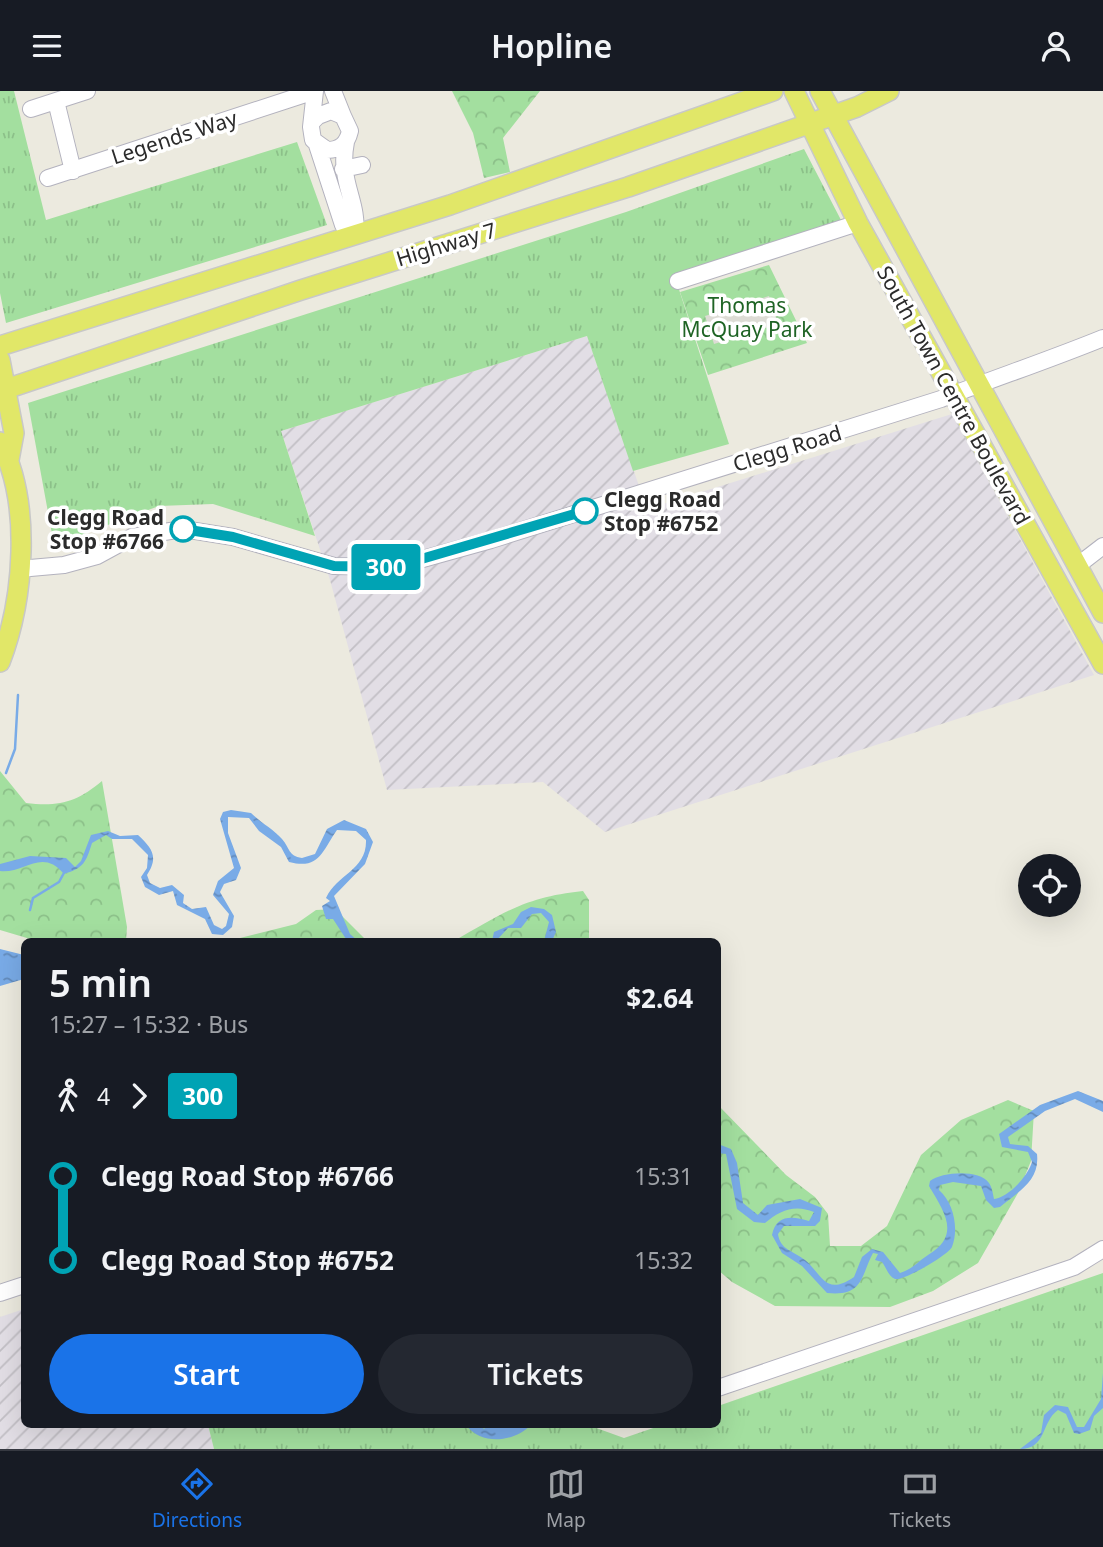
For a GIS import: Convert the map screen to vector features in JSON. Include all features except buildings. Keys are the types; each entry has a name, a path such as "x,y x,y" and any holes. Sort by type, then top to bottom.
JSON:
{"main road":[{"name":"Highway 7","path":"0,346 615,149 774,91"},
{"name":"South Town Centre Boulevard","path":"794,91 858,223 951,395 965,413 1056,575 1098,643 1103,664"},
{"name":"South Town Centre Boulevard","path":"820,91 1103,613"},
{"name":"Highway 7","path":"3,390 301,290 628,187 808,124 889,91"},
{"path":"0,360 3,390 14,433 9,460"},
{"path":"0,442 9,460 19,524 19,569 12,629 0,662"},
{"path":"1056,575 1077,566"}],"street":[{"path":"31,109 87,91"},
{"path":"315,91 311,134 317,145 321,179 343,225 355,234 357,221 343,169 350,131 333,91"},
{"name":"Legends Way","path":"48,178 315,91"},
{"path":"56,101 73,171"},
{"path":"313,121 324,112 338,112 344,116"},
{"path":"317,145 332,150 346,142"},
{"path":"343,169 362,165"},
{"path":"678,281 858,223"},
{"name":"Clegg Road","path":"19,569 64,565 97,556 131,537 183,529 233,537 334,566 394,567 491,540 951,395 976,383 1036,365 1103,338"},
{"path":"1077,566 1103,547"},
{"path":"1077,566 1103,558"},
{"path":"721,1387 1073,1267 1103,1249"},
{"path":"0,1293 21,1286"}],"shaded area":[{"path":"769,296 778,324 714,344 705,316"},
{"path":"587,336 647,509 952,414 1094,675 605,832 543,782 387,790 330,580 281,431"},
{"path":"21,1310 21,1428 209,1428 214,1449 0,1449 0,1317"}],"green space":[{"path":"0,91 14,91 46,220 297,142 327,225 6,323 0,293"},
{"path":"452,91 540,91 503,138 510,172 484,178 473,133"},
{"path":"804,149 841,220 674,274 729,444 633,471 587,336 281,431 315,536 213,504 159,506 54,545 28,403 626,212"},
{"name":"Thomas McQuay Park","path":"769,265 807,343 708,375 680,292"},
{"path":"0,771 26,803 67,801 84,794 102,781 127,927 126,938 27,938 0,930"},
{"path":"583,891 589,900 589,938 459,938 515,908 545,897"},
{"path":"335,909 364,938 240,938 296,924 316,910"},
{"path":"1008,1100 1034,1111 1031,1161 1018,1193 978,1263 933,1291 890,1307 775,1306 732,1282 721,1273 721,1108 786,1175 815,1197 828,1214 830,1246 861,1246 887,1226 921,1155 961,1120"},
{"path":"1103,1273 1103,1449 214,1449 209,1428 596,1428 624,1438 653,1428 721,1428 721,1405"}],"water":[{"path":"231,810 251,813 278,835 292,853 302,858 315,854 327,829 344,820 366,829 373,842 365,864 334,896 350,934 355,938 345,938 333,919 326,919 322,906 330,901 326,898 331,890 362,858 366,840 356,831 337,830 319,857 314,861 299,864 289,862 281,847 259,831 249,818 228,817 228,833 241,868 236,880 224,884 220,892 234,916 232,927 223,935 212,934 205,919 177,905 173,891 159,895 145,887 141,877 147,868 148,855 132,839 112,839 106,835 92,843 86,860 80,867 64,874 56,866 40,862 0,871 0,864 30,856 66,858 75,867 81,861 91,835 108,831 120,836 138,835 152,853 153,863 147,875 150,883 160,888 172,885 184,895 183,903 192,909 206,907 214,925 222,929 226,926 229,914 213,895 218,881 234,868 220,819 223,812"},
{"path":"531,907 544,909 552,915 556,932 553,938 545,938 549,922 541,913 532,914 521,928 508,928 499,938 493,938 494,932 513,924 521,912"},
{"path":"0,949 21,954 21,980 0,986"},
{"path":"1078,1091 1103,1101 1103,1112 1075,1099 1045,1111 1008,1137 1010,1144 1028,1146 1037,1154 1037,1163 1027,1185 1000,1207 994,1208 986,1200 981,1186 953,1182 940,1185 939,1190 952,1209 955,1224 954,1240 949,1251 900,1279 893,1278 882,1262 875,1260 878,1254 873,1253 859,1283 848,1292 827,1293 802,1266 782,1253 772,1235 781,1220 797,1218 809,1221 814,1212 794,1209 782,1212 765,1223 754,1222 737,1209 726,1154 721,1153 721,1145 731,1149 737,1163 743,1203 758,1215 767,1205 800,1199 822,1208 820,1221 815,1226 784,1226 778,1234 785,1247 805,1260 825,1281 836,1285 854,1277 862,1257 872,1249 883,1252 900,1273 938,1247 944,1240 947,1223 929,1186 930,1181 951,1174 969,1174 989,1183 994,1199 1011,1191 1026,1174 1032,1162 1028,1152 1002,1147 999,1134 1040,1105"},
{"path":"1103,1373 1103,1408 1094,1416 1090,1430 1074,1433 1066,1414 1058,1410 1035,1445 1020,1449 1041,1433 1044,1415 1055,1405 1068,1407 1077,1427 1084,1427 1101,1399"},
{"path":"469,1428 528,1428 516,1435 498,1439 489,1439"}],"waterway":[{"path":"6,773 15,749 18,695"},
{"path":"30,910 33,898 59,882 65,871"}],"bus line":[{"name":"300","path":"183,529 233,537 334,566 394,567 585,511"}],"place":[{"name":"Clegg Road Stop #6752","path":"585,511"},
{"name":"Clegg Road Stop #6766","path":"183,529"}]}
